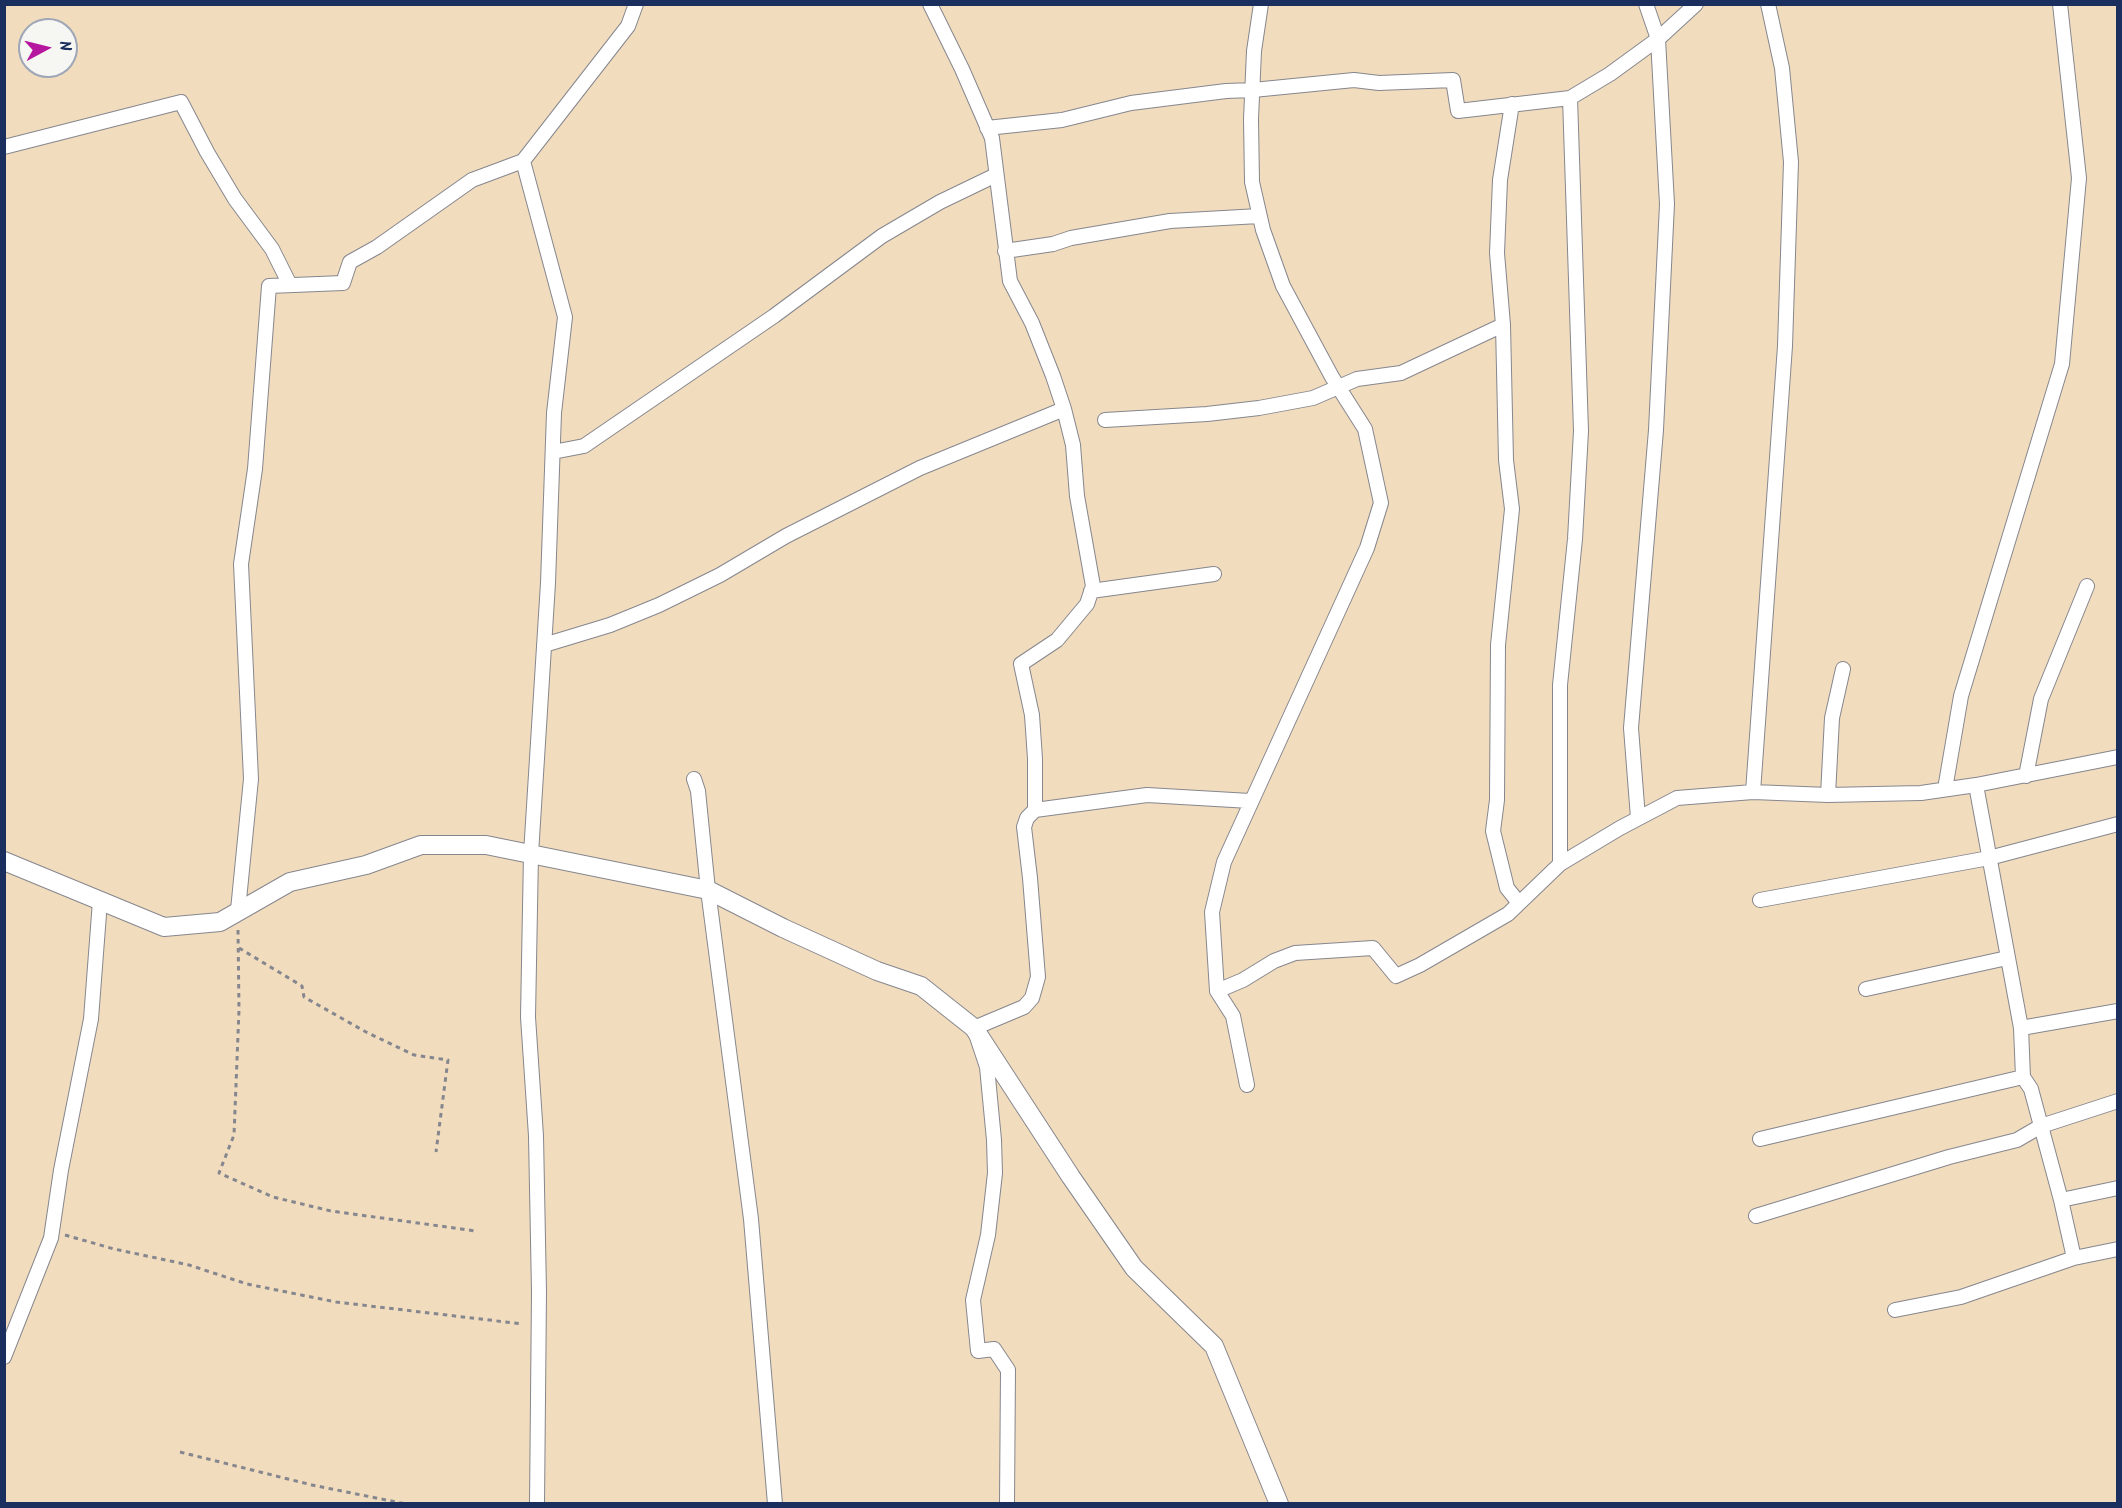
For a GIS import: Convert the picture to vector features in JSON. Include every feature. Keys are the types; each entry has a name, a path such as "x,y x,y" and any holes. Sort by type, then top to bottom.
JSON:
{"street":[{"path":"238,910 251,779 241,564 255,469 269,286 343,283 350,262 377,247 472,180 523,161 628,26 636,4"},
{"path":"930,4 992,138 1010,281 1032,324 1064,409 1073,446 1077,496 1093,586 1087,604 1057,640 1021,664 1032,715 1035,810"},
{"path":"1247,1085 1233,1016 1217,991 1212,912 1224,861 1366,548 1381,503 1365,429 1340,386 1332,377 1283,286 1260,216 1252,182 1254,51 1261,4"},
{"path":"1638,818 1631,728 1656,430 1667,204 1658,39 1646,4"},
{"path":"987,128 1062,120 1131,103 1226,91 1354,80 1379,83 1453,80 1458,111 1570,98 1610,74 1658,39 1696,4"},
{"path":"1753,792 1785,346 1791,162 1782,68 1768,4"},
{"path":"1945,789 1961,696 2062,364 2079,178 2060,4"},
{"path":"1560,864 1560,685 1575,539 1581,431 1570,98"},
{"path":"4,147 181,102 207,152 235,199 272,249 290,285"},
{"path":"1512,104 1500,180 1497,253 1503,325 1506,460 1512,509 1498,645 1497,800 1493,831 1507,888 1519,903"},
{"path":"523,161 565,317 554,413 544,645 531,854 528,1017 536,1136 539,1326 537,1503"},
{"path":"553,452 584,446 774,316 882,236 940,202 996,175"},
{"path":"1005,251 1170,221 1260,216"},
{"path":"1105,420 1149,419 1259,408 1313,398 1357,379 1401,373 1503,325"},
{"path":"544,645 610,625 659,605 720,576 795,531 920,468 1064,409"},
{"path":"1091,591 1214,574"},
{"path":"2026,776 2041,699 2087,586"},
{"path":"1828,795 1832,718 1843,669"},
{"path":"1217,991 1244,980 1274,961 1295,953 1373,948 1396,976 1420,965 1508,914 1560,864 1677,798 1753,792 1828,795 1921,793 2026,776 2118,757"},
{"path":"694,779 698,791 708,890 751,1219 775,1503"},
{"path":"1976,785 2021,1028 2023,1077 2031,1089 2074,1258"},
{"path":"974,1028 1024,1007 1032,998 1038,977 1024,827 1027,818 1035,810 1148,795 1250,801"},
{"path":"1760,900 1989,858 2118,824"},
{"path":"4,861 164,927 220,922 290,882 366,865 421,845 486,845 708,890 783,928 877,971 921,986 974,1028 1071,1177 1134,1268 1214,1346 1279,1503"},
{"path":"4,1357 18,1328 52,1232 61,1170 91,1019 100,901"},
{"path":"1866,989 2007,958"},
{"path":"2021,1028 2118,1011"},
{"path":"974,1028 987,1067 995,1173 988,1235 973,1300 978,1351 994,1349 1008,1370 1006,1503"},
{"path":"1760,1139 2023,1077"},
{"path":"1756,1216 1949,1157 2018,1140 2041,1126 2118,1101"},
{"path":"2061,1200 2118,1188"},
{"path":"1895,1310 1961,1297 2074,1258 2118,1249"}],"path":[{"path":"238,910 239,1010 234,1135 219,1173 273,1197 331,1211 476,1231"},
{"path":"239,948 302,986 304,997 366,1032 414,1055 448,1060 436,1152"},
{"path":"52,1232 114,1249 189,1264 247,1284 325,1299 539,1326"},
{"path":"180,1452 312,1485 406,1503"}]}
